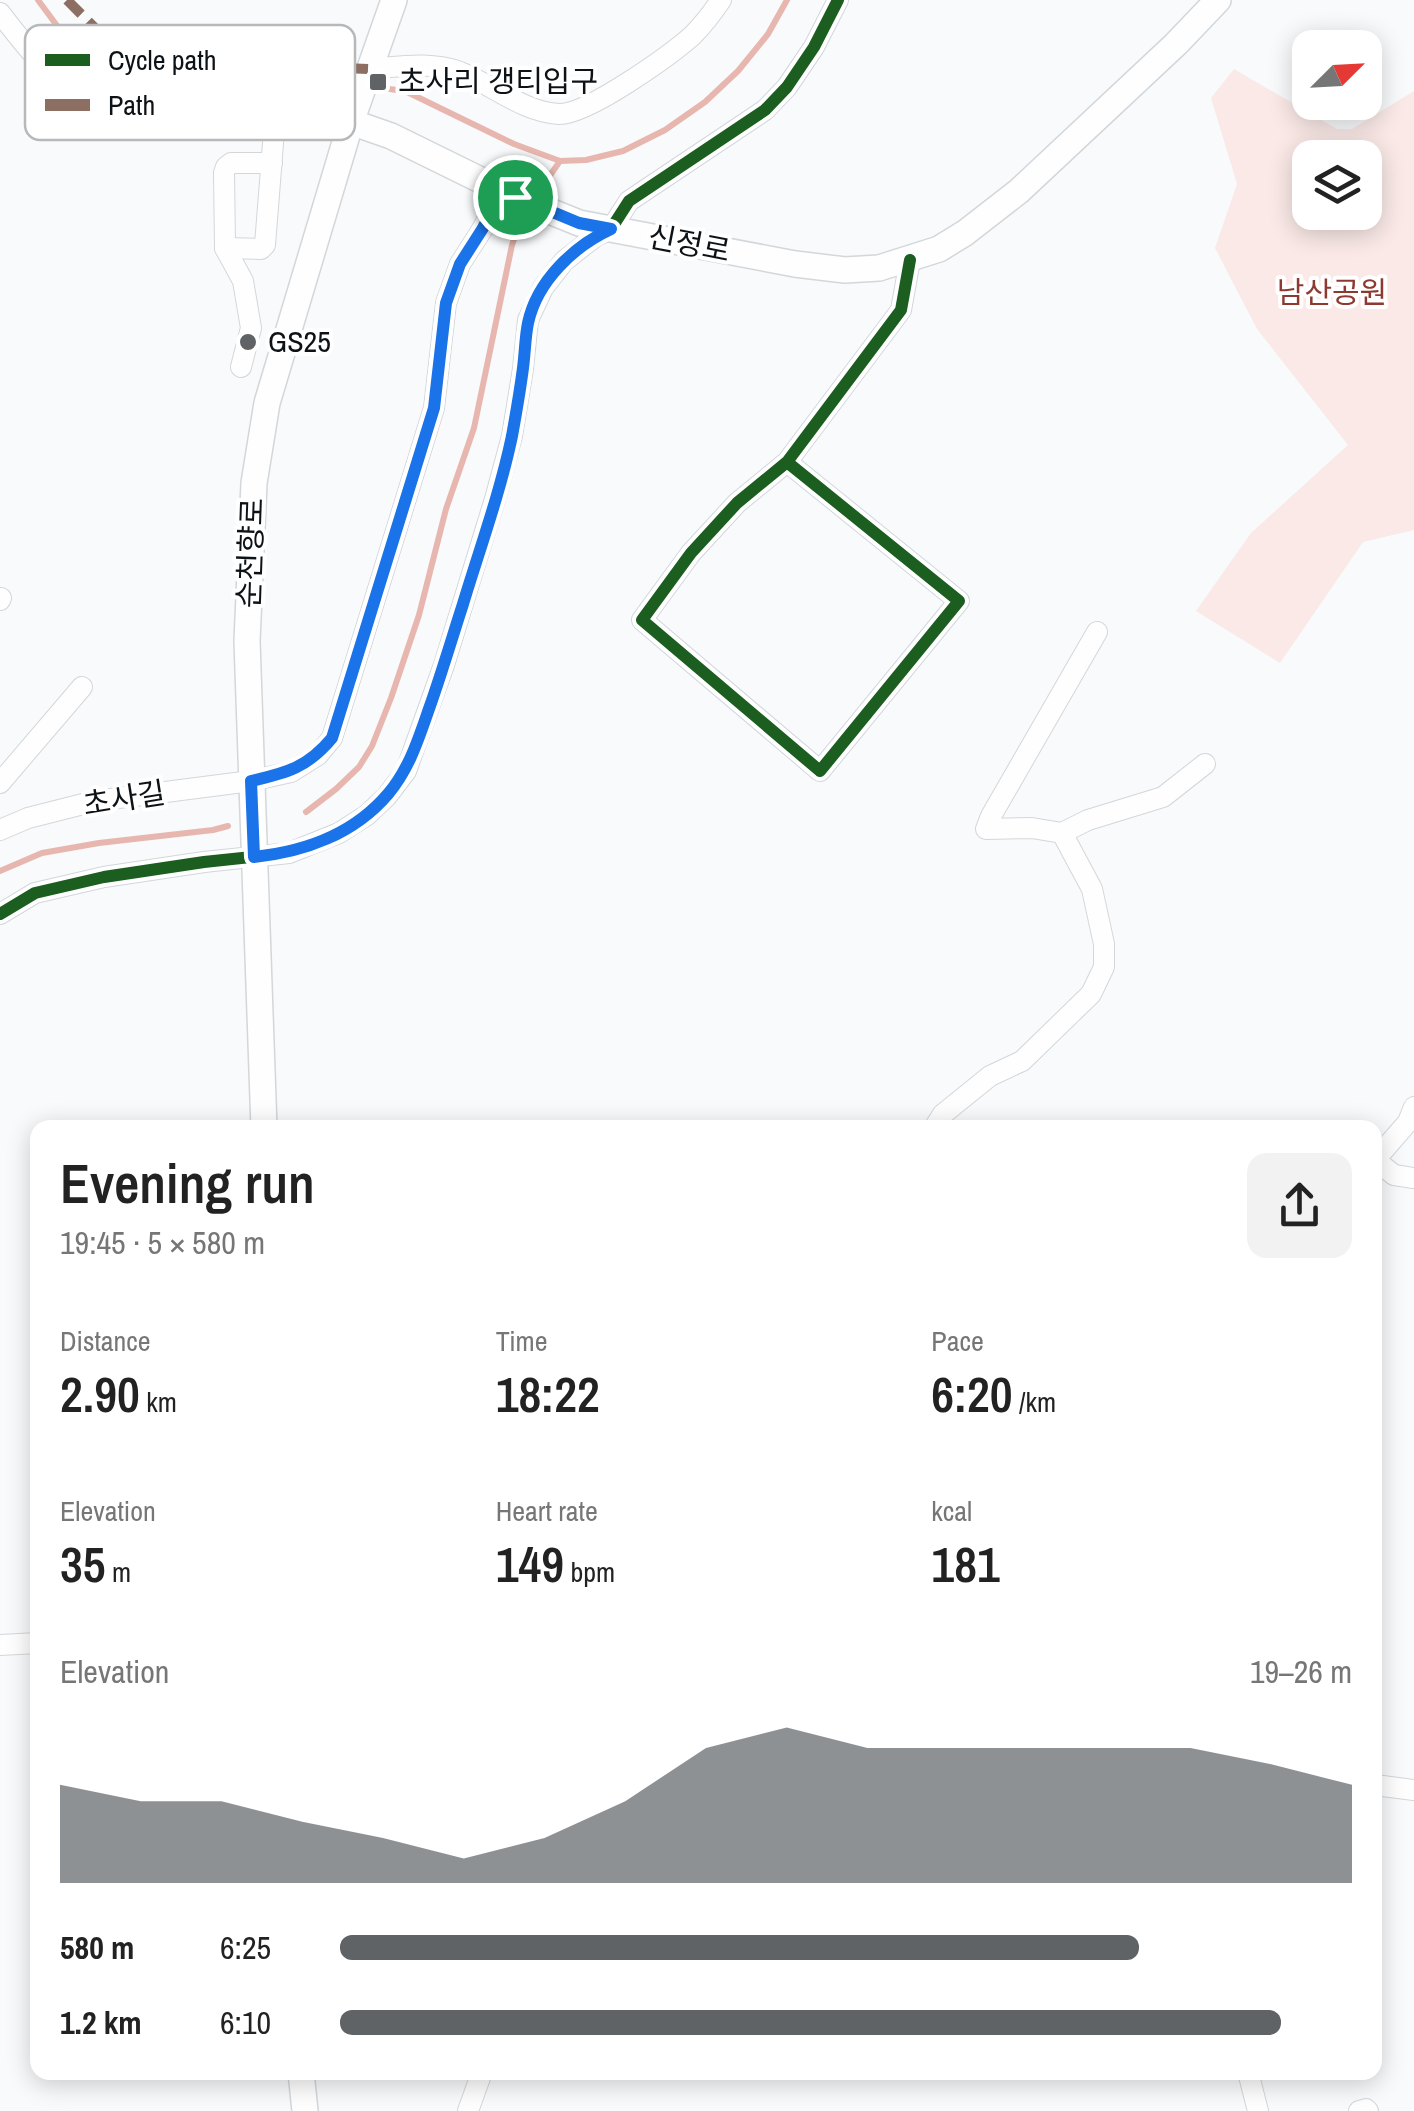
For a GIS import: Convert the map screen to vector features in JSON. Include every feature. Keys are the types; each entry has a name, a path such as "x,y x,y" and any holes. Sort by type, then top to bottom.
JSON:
{"main road":[{"name":"순천향로","path":"355,110 394,0"},
{"name":"신정로","path":"355,123 392,136 502,191 579,223 795,264 846,270 879,268 939,250 1020,191 1218,0"},
{"name":"순천향로","path":"264,1120 247,642 254,483 266,402 346,140"},
{"path":"302,2080 304,2111"}],"street":[{"path":"368,69 432,64 460,72 538,111 564,115 599,100 663,58 694,34 720,0"},
{"path":"0,914 35,893 104,876 289,853 339,833 387,796 406,771 444,665 500,483 514,420 528,320 542,288 564,261 611,229 629,201 766,110 814,47 838,0"},
{"name":"신정로","path":"0,13 25,45"},
{"path":"225,248 264,249 274,140"},
{"path":"241,367 251,328 244,281 225,248 226,167 272,162"},
{"name":"초사길","path":"0,830 28,818 96,801 251,781 291,772 318,756 332,738 434,408 446,303 460,264 502,191"},
{"path":"787,462 959,601 820,771 642,620 702,540 737,503 787,462 900,310 910,260"},
{"path":"1098,632 986,829 1032,828 1062,833 1088,820 1162,797 1206,764"},
{"path":"0,783 82,687"},
{"path":"939,1120 990,1076 1022,1061 1091,994 1104,967 1104,944 1092,889 1062,833"},
{"path":"1382,1152 1408,1122 1414,1107"},
{"path":"1382,1166 1394,1175 1414,1178"},
{"path":"0,1645 30,1643"},
{"path":"1382,1786 1414,1790"},
{"path":"468,2111 479,2080"},
{"path":"1250,2080 1258,2111"},
{"path":"1360,2111 1368,2111"}],"green space":[{"name":"남산공원","path":"1234,69 1292,103 1292,120 1322,120 1337,129 1352,129 1367,120 1382,120 1382,111 1414,91 1414,530 1363,542 1280,663 1196,611 1251,533 1348,445 1257,329 1215,248 1237,184 1211,98"}],"waterway":[{"path":"38,0 56,25"},
{"path":"389,89 405,91 514,144 560,161 586,160 623,151 665,130 705,102 738,71 768,34 787,0"},
{"path":"551,174 560,161"},
{"path":"306,812 359,767 391,698 474,428 512,245 522,216"},
{"path":"0,871 42,853 228,826"}],"marked path":[{"path":"67,0 92,25"},
{"path":"355,68 368,69"}],"cycle path":[{"path":"0,914 35,893 104,877 289,853 339,833 387,796 406,771 444,665 495,499 512,436 528,320 543,288 564,261 611,229 629,201 765,110 787,87 814,47 838,0"},
{"path":"787,462 959,601 820,771 642,620 691,553 737,503 787,462 901,310 910,260"}],"place":[{"name":"초사리 갱티입구","path":"378,82"},
{"name":"GS25","path":"248,342"}],"route":[{"path":"502,191 515,197 579,223 611,229 564,261 542,288 528,320 512,436 444,665 406,771 367,815 339,833 289,853 254,857 251,781 291,772 318,756 332,738 434,408 446,303 460,264 502,191"}]}
